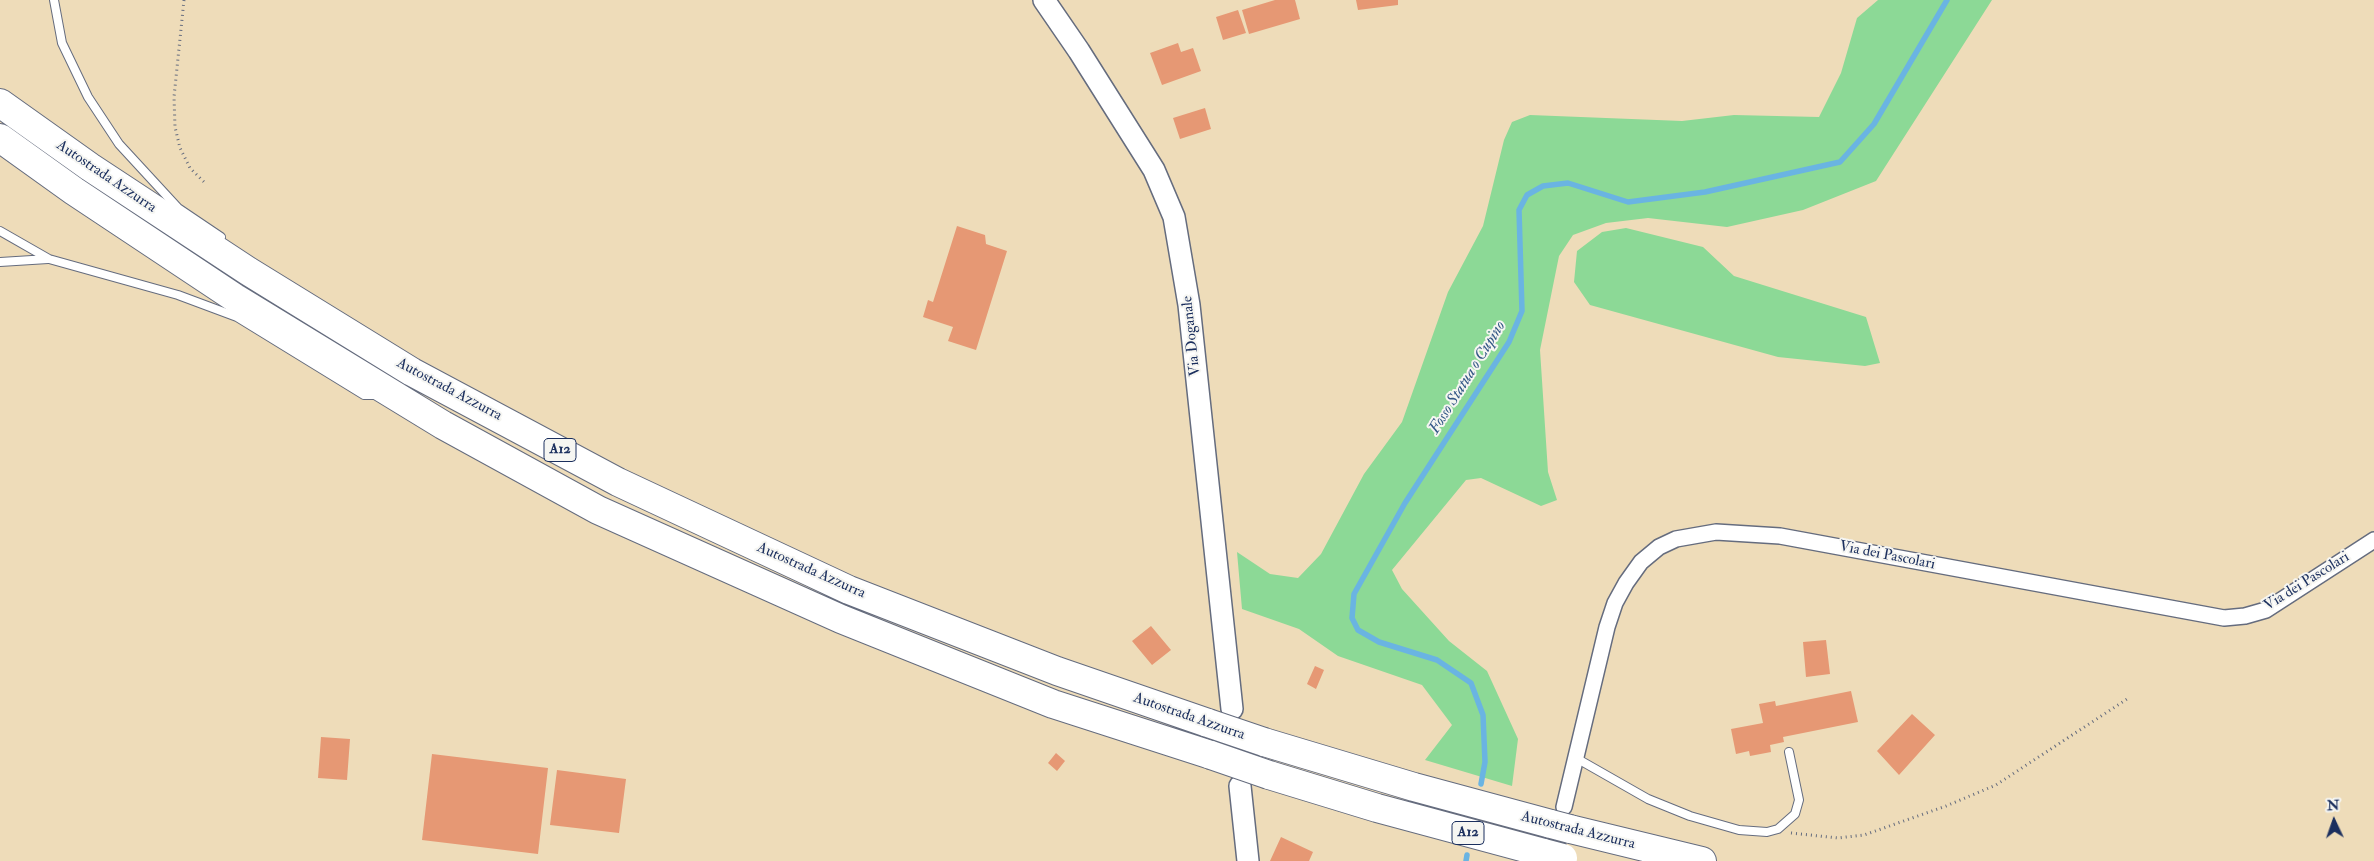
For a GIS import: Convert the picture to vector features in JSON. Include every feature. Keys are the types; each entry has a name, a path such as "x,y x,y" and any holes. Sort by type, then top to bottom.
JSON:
{"highway":[{"name":"Autostrada Azzurra","path":"0,103 90,167 240,266 407,364 618,482 849,590 1058,671 1264,742 1414,787 1554,820 1702,861"},
{"name":"Autostrada Azzurra","path":"0,138 74,191 235,298 392,394 598,510 841,619 1053,704 1268,775 1553,855"}],"main road":[{"name":"Via Doganale","path":"1044,0 1079,50 1154,170 1174,217 1188,305 1232,709"},
{"path":"1240,786 1248,861"}],"street":[{"name":"Via dei Pascolari","path":"1554,820 1576,758 1607,627 1618,596 1648,556 1669,542 1684,536 1726,532 1780,536 2224,618 2245,616 2266,610 2374,540"}],"lane":[{"path":"54,0 62,43 88,97 119,144 178,208 226,241"},
{"path":"0,231 49,259 178,295 237,317 364,395 392,394"},
{"path":"0,262 49,259"},
{"path":"1576,758 1648,799 1690,816 1739,830 1767,832 1778,829 1795,814 1799,800 1789,752"}],"path":[{"path":"184,0 174,97 175,127 180,148 187,161 204,183"},
{"path":"1778,829 1795,835 1838,838 1864,835 1946,806 1996,785 2127,699"}],"green space":[{"path":"1878,0 1992,0 1876,181 1803,210 1727,227 1648,218 1606,223 1573,235 1559,256 1540,350 1548,472 1557,500 1541,506 1481,478 1466,480 1392,570 1402,589 1449,641 1487,671 1518,739 1512,786 1425,760 1452,725 1422,685 1338,656 1299,629 1242,609 1237,552 1270,574 1298,578 1321,554 1364,474 1402,422 1448,292 1483,226 1504,140 1512,122 1530,115 1682,121 1734,115 1819,117 1841,73 1857,18"},
{"path":"1626,228 1703,247 1734,276 1866,317 1880,363 1865,366 1778,357 1590,305 1574,282 1577,251 1602,232"}],"building":[{"path":"1275,0 1295,0 1300,19 1249,34 1242,10"},
{"path":"1356,0 1398,0 1398,5 1358,10"},
{"path":"1238,10 1246,33 1223,40 1216,17"},
{"path":"1178,43 1181,52 1193,48 1201,71 1162,85 1150,53"},
{"path":"1205,108 1211,129 1180,139 1173,118"},
{"path":"957,226 985,235 986,244 1007,251 976,350 948,341 953,327 923,317 928,300 933,302"},
{"path":"1151,626 1171,650 1152,665 1132,641"},
{"path":"1826,640 1830,674 1806,677 1803,642"},
{"path":"1315,666 1324,670 1316,689 1307,684"},
{"path":"1851,691 1858,722 1783,737 1784,742 1770,745 1771,752 1750,756 1749,751 1736,754 1731,729 1763,723 1759,704 1775,701 1776,706"},
{"path":"1912,714 1935,735 1899,775 1877,751"},
{"path":"321,737 350,739 347,780 318,778"},
{"path":"1056,753 1065,761 1057,771 1048,763"},
{"path":"432,754 548,768 538,854 422,840"},
{"path":"557,770 626,779 619,833 550,825"},
{"path":"1281,837 1313,852 1309,861 1270,861"}],"waterway":[{"name":"Fosso Statua o Cupino","path":"1481,784 1485,762 1483,715 1471,683 1437,660 1379,642 1358,630 1352,618 1354,594 1405,503 1509,342 1522,311 1519,210 1527,195 1543,186 1568,183 1628,202 1705,192 1840,162 1874,124 1947,0"},
{"name":"Fosso Statua o Cupino","path":"1466,861 1467,855"}]}
